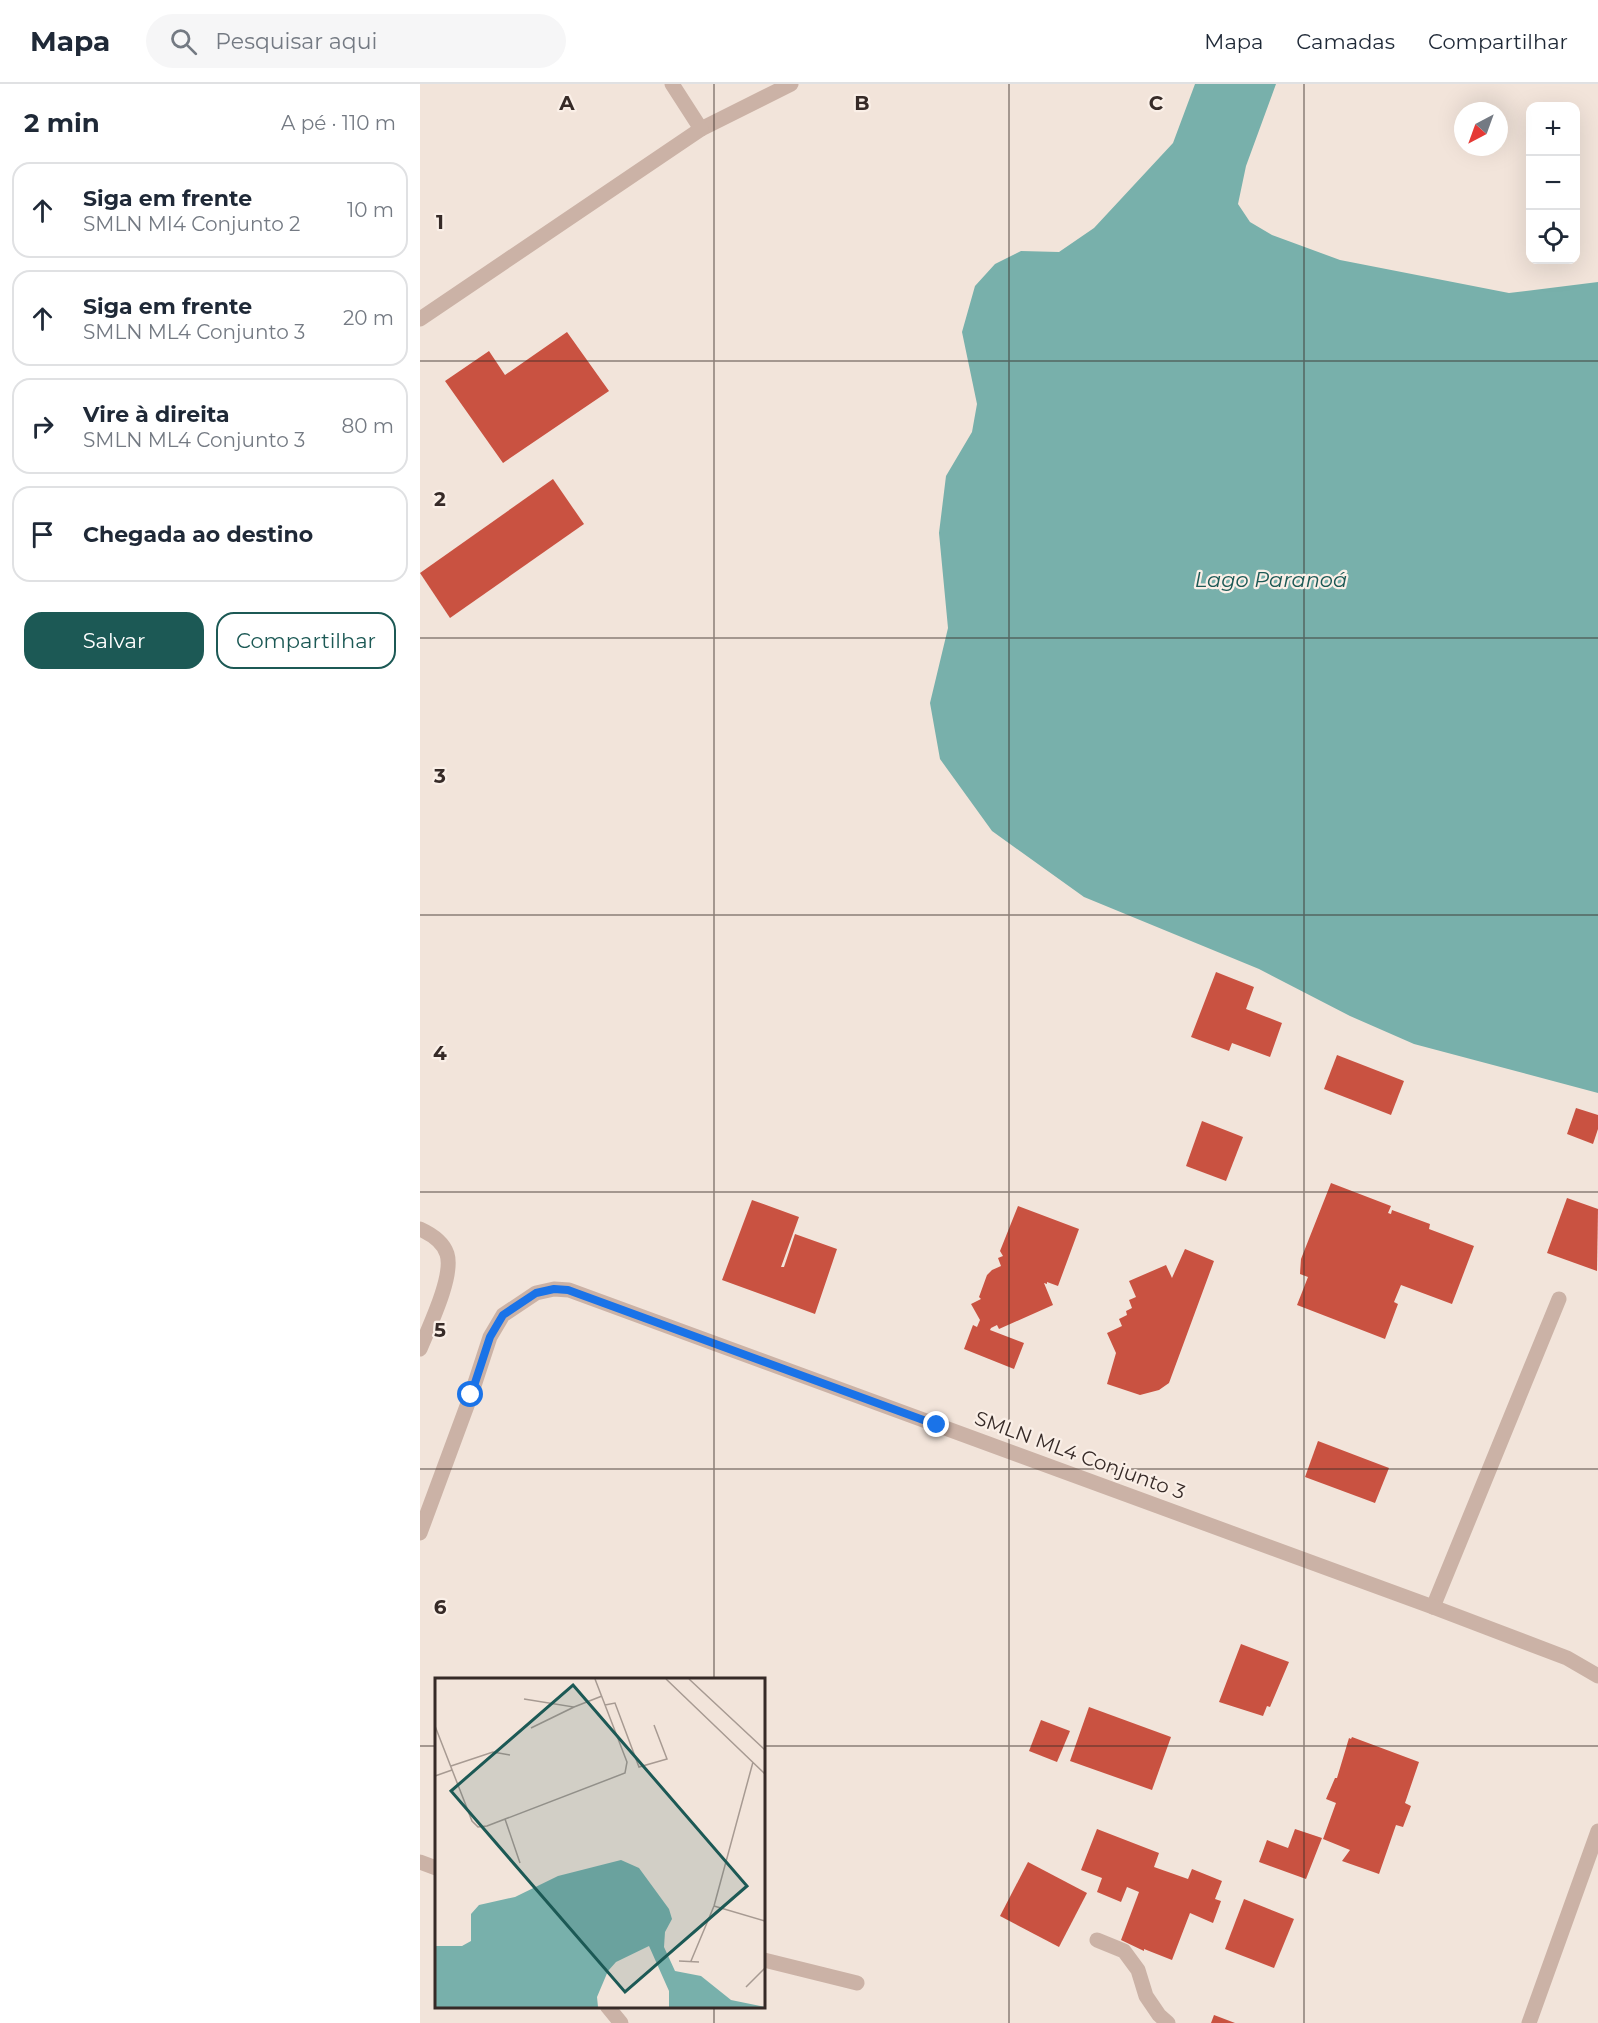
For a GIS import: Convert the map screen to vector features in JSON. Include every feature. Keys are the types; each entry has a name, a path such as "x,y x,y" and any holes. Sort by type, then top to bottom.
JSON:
{"street":[{"path":"672,84 701,129"},
{"path":"420,319 701,129 791,84"},
{"path":"420,1229 435,1236 447,1254 445,1283 420,1349"},
{"name":"SMLN ML4 Conjunto 3","path":"420,1533 490,1337 503,1315 536,1293 554,1289 568,1290 1433,1607 1567,1658 1598,1676"},
{"path":"1433,1607 1559,1299"},
{"path":"1529,2023 1598,1830"},
{"path":"420,1862 435,1868"},
{"path":"1097,1940 1124,1951 1138,1970 1146,1996 1159,2015 1168,2023"},
{"path":"765,1959 856,1983"},
{"path":"608,2008 621,2023"}],"water":[{"name":"Lago Paranoá","path":"1195,84 1276,84 1246,166 1238,204 1250,222 1272,235 1340,260 1509,293 1598,282 1598,1093 1414,1044 1350,1016 1259,969 1084,897 992,831 940,759 930,703 948,628 939,533 946,476 972,432 977,404 962,332 975,286 995,264 1021,251 1059,252 1094,228 1173,143"}],"building":[{"path":"567,332 609,391 503,463 445,381 489,351 505,375"},
{"path":"553,479 584,524 450,618 420,573"},
{"path":"1216,972 1254,987 1246,1009 1282,1023 1270,1057 1232,1043 1229,1051 1191,1037"},
{"path":"1337,1055 1404,1081 1391,1115 1324,1089"},
{"path":"1576,1108 1598,1115 1598,1129 1593,1144 1567,1134"},
{"path":"1202,1121 1243,1137 1226,1181 1186,1166"},
{"path":"1331,1183 1391,1206 1388,1213 1391,1214 1392,1210 1430,1224 1429,1229 1474,1246 1452,1304 1401,1285 1394,1302 1398,1304 1385,1339 1297,1305 1308,1277 1300,1274 1301,1259"},
{"path":"1567,1198 1598,1209 1597,1271 1547,1253"},
{"path":"752,1200 799,1217 781,1267 784,1267 795,1234 837,1249 815,1314 722,1280"},
{"path":"1018,1206 1079,1229 1058,1286 1044,1283 1053,1305 999,1329 997,1325 990,1330 1024,1343 1014,1369 964,1349 973,1325 977,1327 980,1320 971,1304 981,1299 979,1297 987,1275 1001,1266 998,1258 1003,1256 1000,1251"},
{"path":"1185,1249 1214,1261 1169,1383 1159,1390 1140,1395 1107,1384 1116,1353 1107,1333 1122,1326 1119,1319 1127,1315 1126,1311 1132,1308 1129,1300 1136,1297 1129,1281 1166,1265 1172,1278"},
{"path":"1318,1441 1389,1468 1375,1503 1305,1477"},
{"path":"1241,1644 1289,1662 1270,1707 1267,1706 1263,1716 1219,1702"},
{"path":"1089,1707 1171,1737 1152,1790 1070,1761"},
{"path":"1041,1720 1070,1731 1057,1762 1029,1751"},
{"path":"1352,1737 1419,1762 1405,1803 1411,1806 1403,1827 1396,1825 1379,1874 1342,1861 1350,1850 1323,1839 1336,1803 1326,1799 1337,1778 1349,1738"},
{"path":"1097,1829 1159,1853 1154,1867 1188,1879 1192,1869 1222,1881 1215,1899 1221,1901 1213,1923 1190,1913 1172,1960 1144,1949 1144,1951 1121,1940 1139,1892 1127,1887 1121,1902 1097,1892 1102,1878 1081,1870"},
{"path":"1295,1829 1322,1838 1306,1879 1259,1862 1267,1840 1288,1848"},
{"path":"1028,1862 1087,1893 1059,1947 1000,1916"},
{"path":"1244,1899 1294,1919 1274,1968 1225,1949"},
{"path":"1214,2015 1235,2023 1211,2023"}],"route":[{"path":"471,1395 490,1337 503,1315 536,1293 554,1289 568,1290 937,1425"}]}
